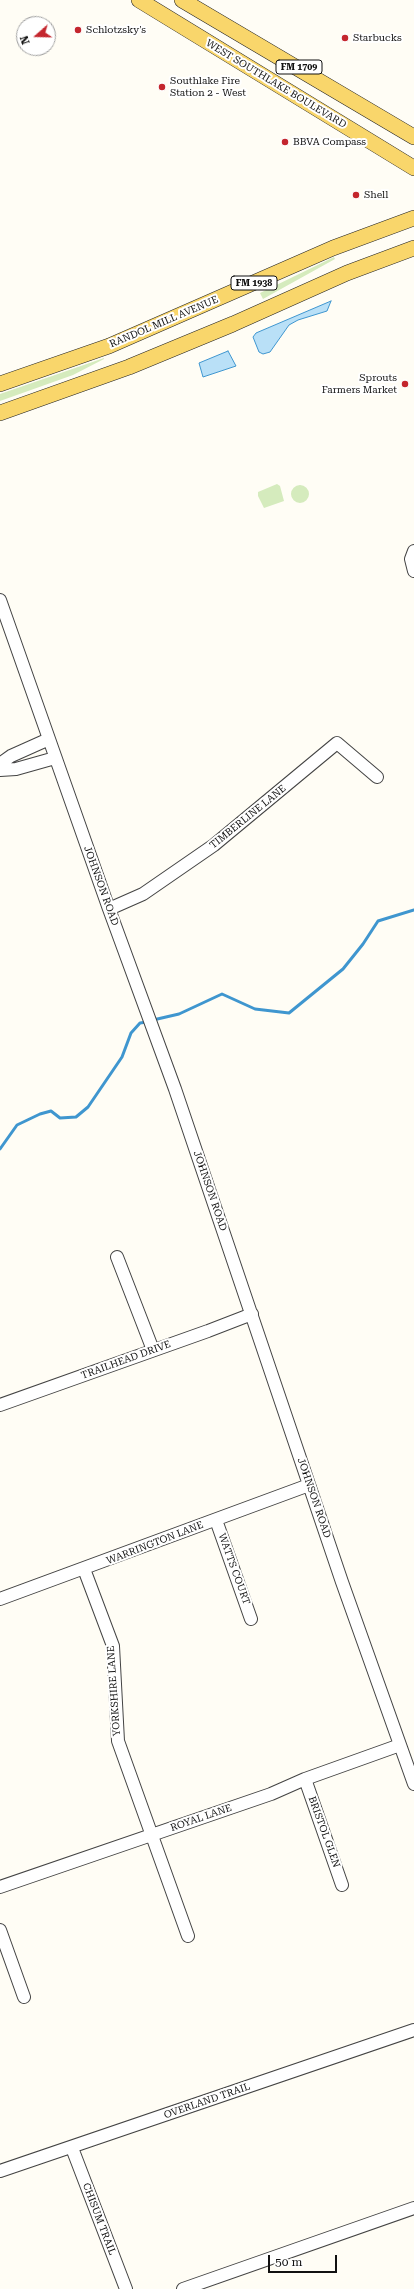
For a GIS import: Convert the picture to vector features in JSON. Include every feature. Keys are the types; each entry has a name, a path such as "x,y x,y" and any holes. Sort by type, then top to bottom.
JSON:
{"main road":[{"name":"WEST SOUTHLAKE BOULEVARD","path":"139,0 414,168"},
{"path":"168,19 175,0"},
{"name":"FM 1709","path":"182,0 414,137"},
{"name":"RANDOL MILL AVENUE","path":"0,384 109,346 163,324 333,248 413,218"},
{"name":"FM 1938","path":"0,413 129,367 234,324 346,273 414,248"}],"street":[{"path":"414,551 411,558 414,571"},
{"name":"JOHNSON ROAD","path":"0,600 109,909 155,1032 309,1484 414,1784"},
{"path":"0,764 11,756 49,739"},
{"name":"TIMBERLINE LANE","path":"109,909 143,894 214,845 337,743 377,777"},
{"path":"0,770 16,769 55,758"},
{"path":"117,1257 153,1350"},
{"name":"TRAILHEAD DRIVE","path":"0,1405 252,1314"},
{"name":"WARRINGTON LANE","path":"0,1599 216,1520 309,1484"},
{"name":"WATTS COURT","path":"216,1520 251,1619"},
{"name":"YORKSHIRE LANE","path":"84,1569 113,1646 118,1741 188,1936"},
{"name":"ROYAL LANE","path":"0,1887 271,1794 305,1779 400,1745"},
{"name":"BRISTOL GLEN","path":"305,1779 342,1884"},
{"path":"0,1930 24,1997"},
{"name":"OVERLAND TRAIL","path":"0,2171 72,2148 414,2030"},
{"name":"CHISUM TRAIL","path":"72,2148 126,2289"},
{"path":"183,2289 414,2208"}],"green space":[{"path":"334,257 335,259 263,299 260,293"},
{"path":"104,358 73,375 0,401 0,394"},
{"path":"277,484 280,486 284,501 264,508 258,496 258,492"},
{"path":"300,485 306,488 309,494 306,500 300,503 294,500 291,494 294,488"}],"water":[{"path":"331,301 327,311 298,320 289,325 270,352 263,354 259,352 253,337 256,333"},
{"path":"228,351 236,366 203,377 199,363"}],"waterway":[{"path":"153,1020 179,1014 222,994 255,1009 289,1013 343,969 363,944 378,921 414,910"},
{"path":"0,1149 17,1125 40,1114 51,1111 60,1118 76,1117 88,1107 122,1057 131,1033 140,1023 147,1022"}],"place":[{"name":"Schlotzsky's","path":"78,30"},
{"name":"Starbucks","path":"345,38"},
{"name":"Southlake Fire Station 2 - West","path":"162,87"},
{"name":"BBVA Compass","path":"285,142"},
{"name":"Shell","path":"356,195"},
{"name":"Sprouts Farmers Market","path":"405,384"}]}
